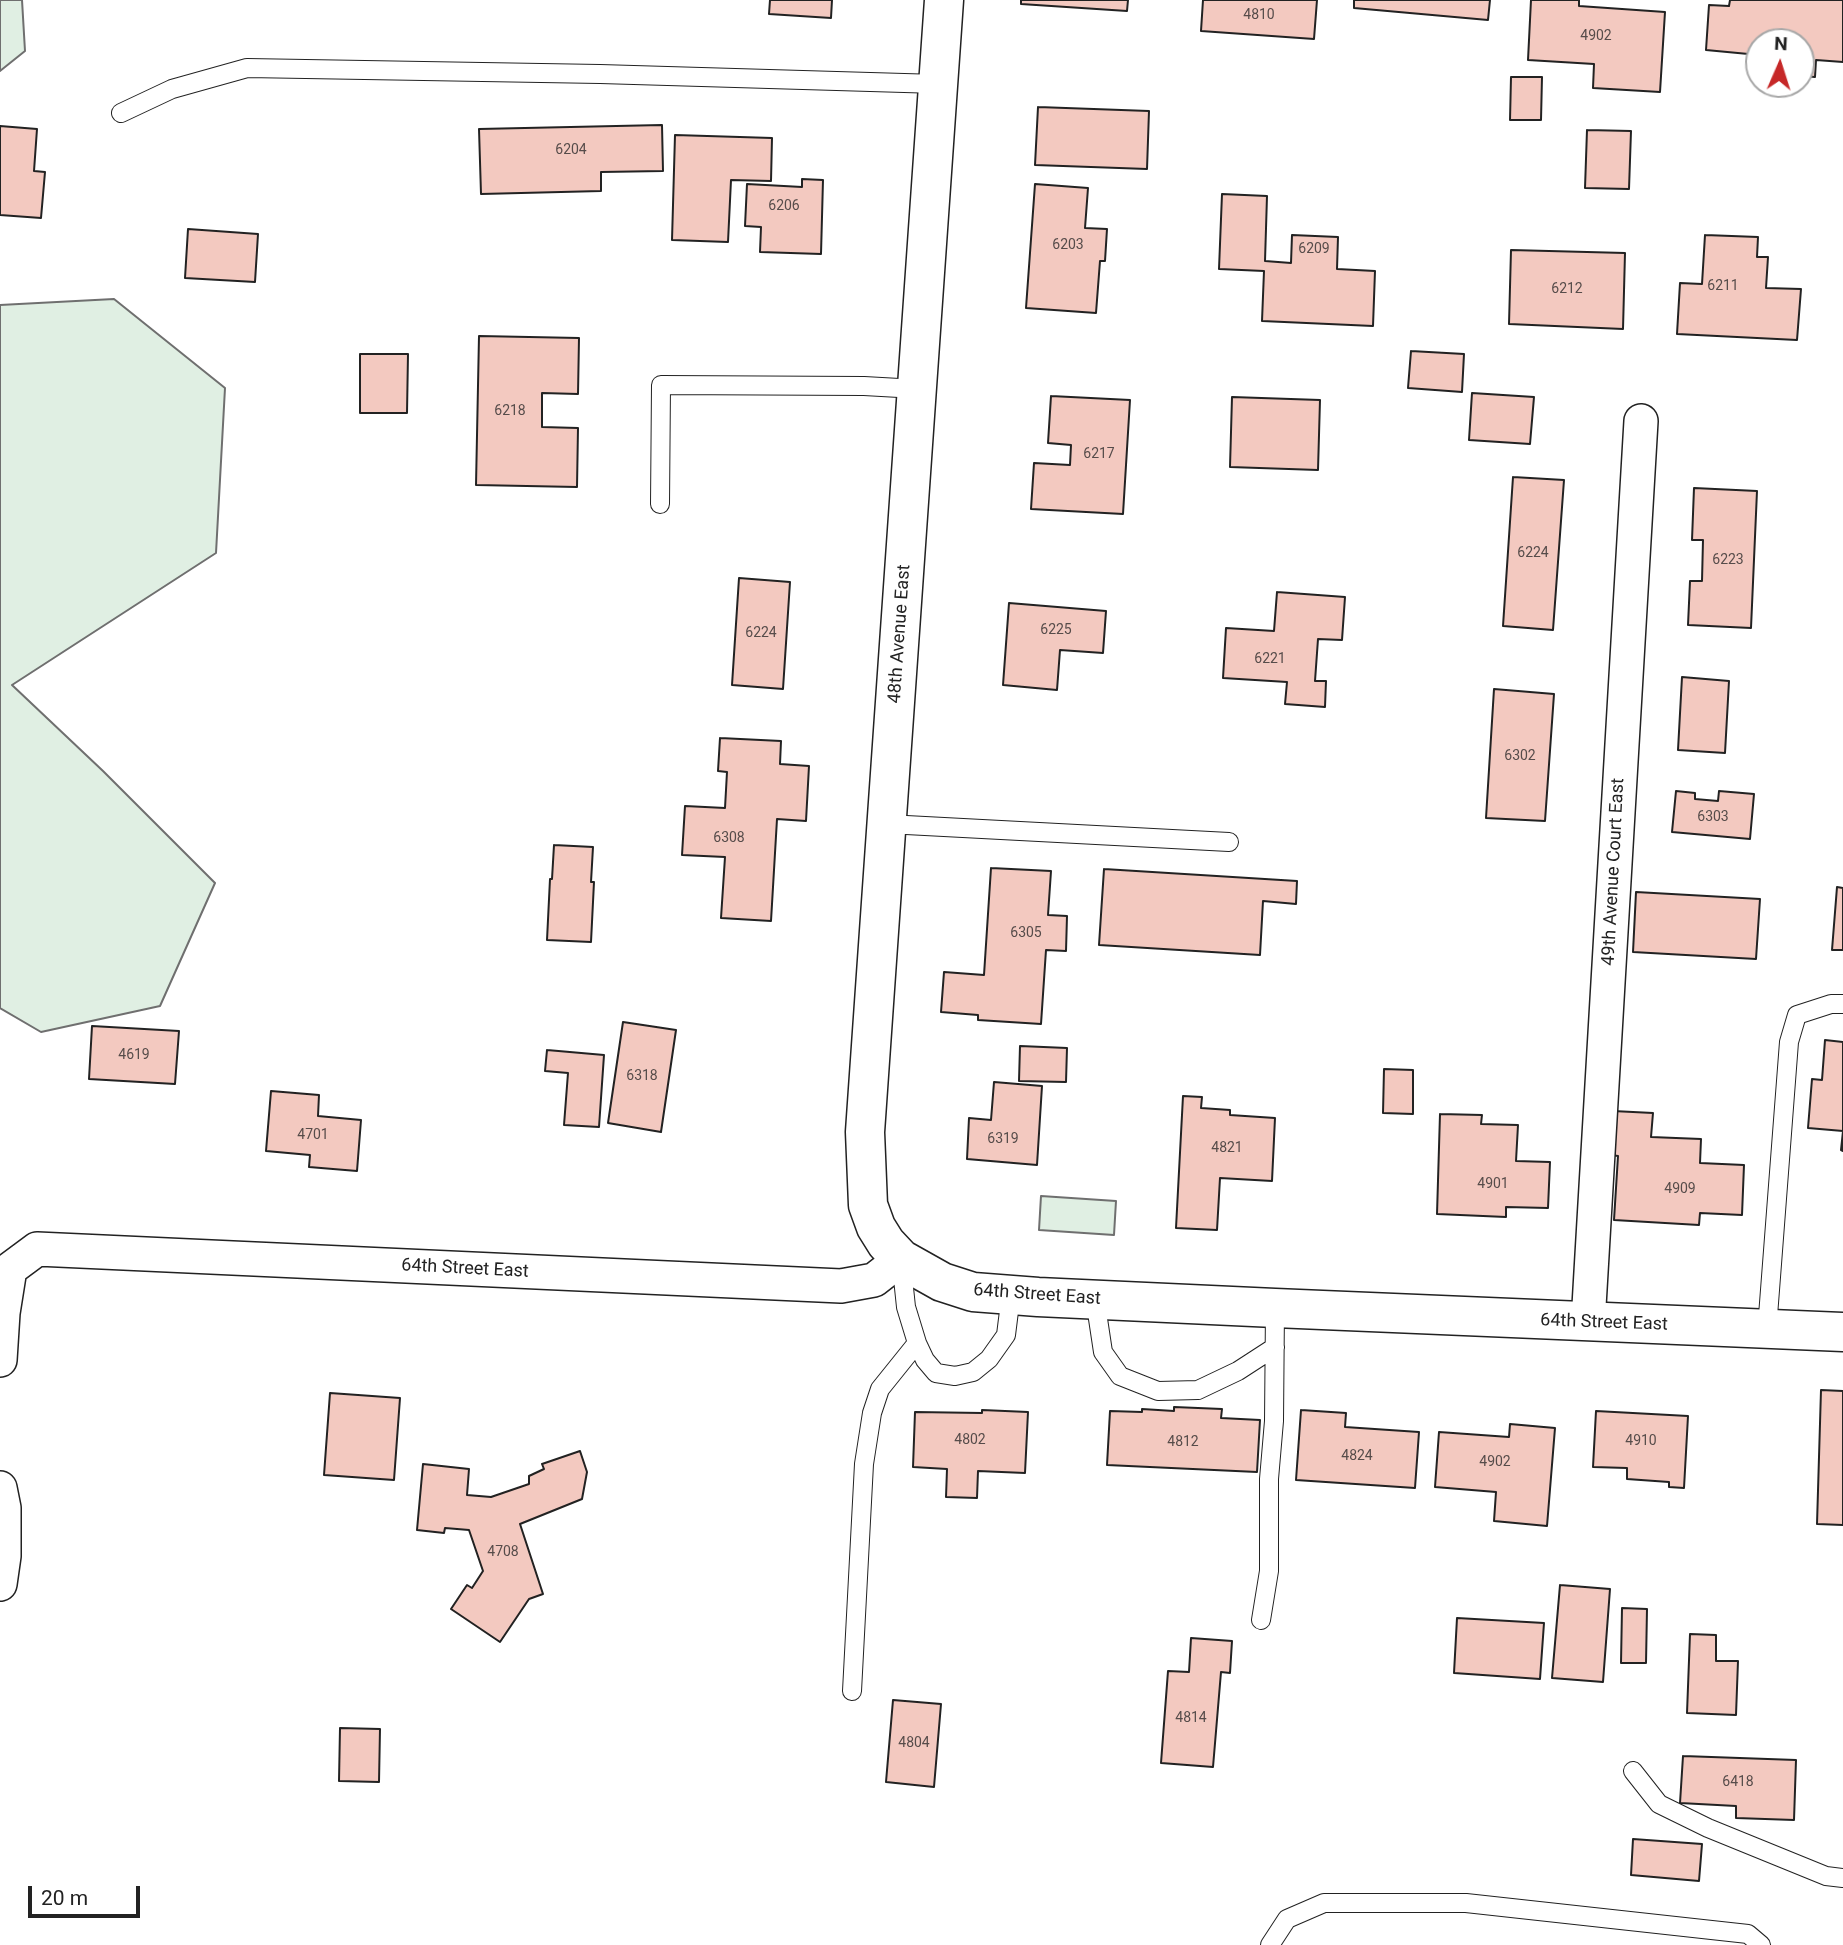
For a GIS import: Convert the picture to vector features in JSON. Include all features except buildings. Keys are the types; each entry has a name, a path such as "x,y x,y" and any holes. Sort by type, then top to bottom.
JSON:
{"street":[{"name":"48th Avenue East","path":"901,1259 876,1227 868,1205 865,1132 944,0"},
{"name":"49th Avenue Court East","path":"1588,1322 1641,421"},
{"name":"64th Street East","path":"0,1360 10,1269 37,1249 841,1286 874,1280 901,1259 942,1282 973,1292 1011,1295 1843,1332"},
{"path":"0,1488 4,1508 5,1556 0,1584"}],"lane":[{"path":"121,113 173,89 247,68 600,74 938,84"},
{"path":"660,504 661,385 864,386 917,389"},
{"path":"887,824 1228,842"},
{"path":"1767,1329 1789,1042 1797,1015 1843,1003"},
{"path":"901,1259 906,1307 916,1343 936,1373 956,1377 974,1373 989,1359 1006,1335 1011,1295"},
{"path":"1095,1299 1103,1352 1120,1376 1158,1391 1198,1390 1238,1371 1275,1347"},
{"path":"1261,1620 1269,1572 1269,1479 1275,1421 1275,1308"},
{"path":"852,1691 863,1464 872,1413 880,1389 916,1343"},
{"path":"1633,1771 1659,1804 1708,1828 1802,1866 1843,1878"},
{"path":"1270,1945 1287,1919 1324,1903 1466,1903 1748,1934 1761,1945"}],"green space":[{"path":"0,0 22,0 25,51 0,71"},
{"path":"114,299 225,388 216,553 12,685 215,883 160,1006 41,1032 0,1008 0,305"},
{"path":"1041,1196 1116,1201 1114,1235 1039,1230"}]}
